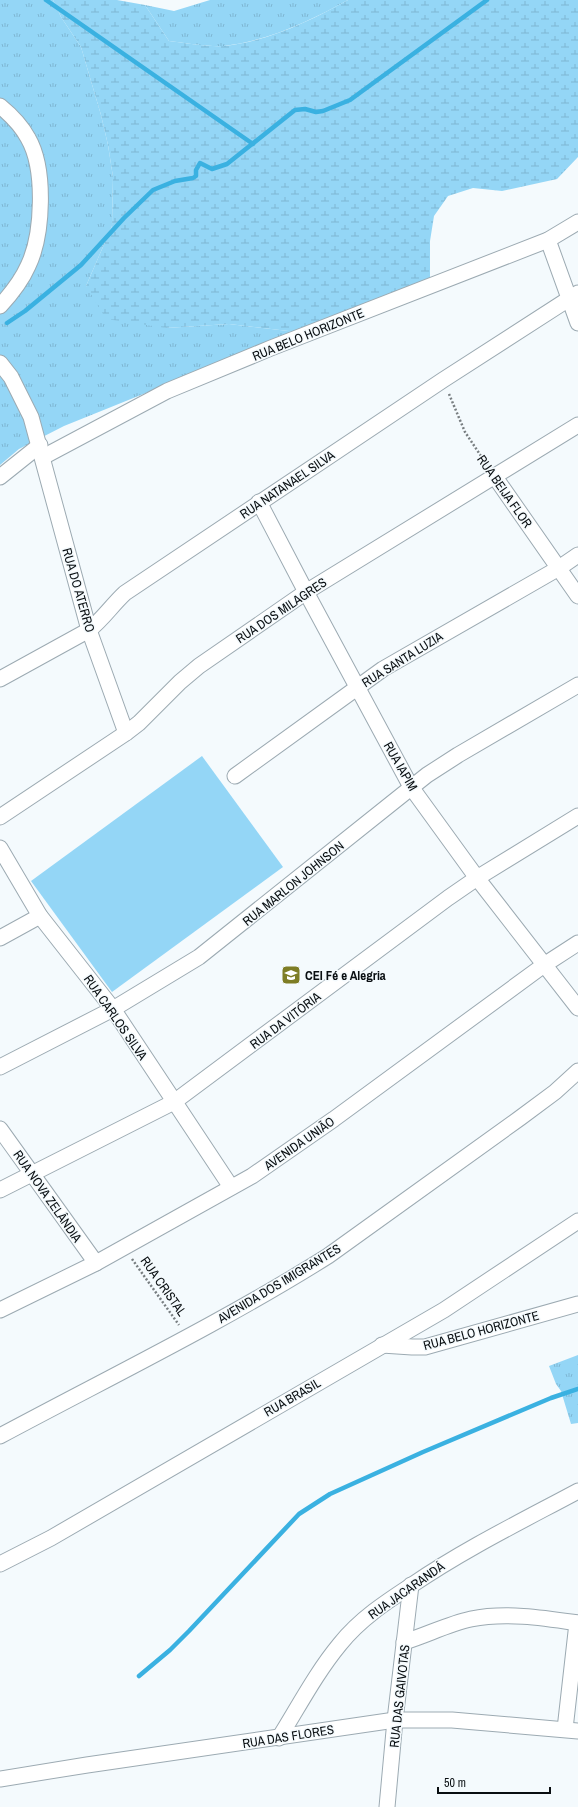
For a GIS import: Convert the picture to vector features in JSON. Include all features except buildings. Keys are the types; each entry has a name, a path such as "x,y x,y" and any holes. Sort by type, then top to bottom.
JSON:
{"street":[{"path":"0,106 16,121 29,139 36,160 40,186 36,240 28,266 16,289 0,306"},
{"name":"RUA BELO HORIZONTE","path":"0,477 41,451 167,391 271,348 548,240 578,222"},
{"path":"548,240 574,296 578,323"},
{"name":"RUA NATANAEL SILVA","path":"0,679 90,630 125,593 443,380 574,296"},
{"name":"RUA DO ATERRO","path":"0,363 11,377 32,417 90,630 126,733"},
{"name":"RUA DOS MILAGRES","path":"0,816 126,733 139,723 180,682 199,666 306,592 578,425"},
{"name":"RUA BEIJA FLOR","path":"495,477 578,596"},
{"name":"RUA IAPIM","path":"259,502 412,787 477,878 578,1008"},
{"name":"RUA SANTA LUZIA","path":"235,776 357,687 424,645 559,568 578,555"},
{"name":"RUA MARLON JOHNSON","path":"0,1067 113,1009 199,957 412,787 458,755 578,685"},
{"name":"RUA DA VITÓRIA","path":"0,1190 174,1102 477,878 578,816"},
{"name":"RUA CARLOS SILVA","path":"0,848 40,916 113,1009 232,1187"},
{"path":"0,938 40,916"},
{"name":"AVENIDA UNIÃO","path":"0,1310 96,1264 252,1176 334,1119 544,965 578,943"},
{"name":"AVENIDA DOS IMIGRANTES","path":"0,1436 300,1274 328,1256 520,1118 555,1092 578,1071"},
{"name":"RUA NOVA ZELÂNDIA","path":"0,1128 96,1264"},
{"name":"RUA BRASIL","path":"0,1564 51,1538 444,1310 578,1221"},
{"name":"RUA BELO HORIZONTE","path":"382,1345 425,1347 578,1304"},
{"name":"RUA JACARANDÁ","path":"280,1738 322,1667 340,1643 359,1623 380,1606 450,1560 578,1491"},
{"name":"RUA DAS GAIVOTAS","path":"387,1807 395,1720 411,1585"},
{"path":"404,1642 472,1619 530,1617 577,1623 572,1730"},
{"name":"RUA DAS FLORES","path":"0,1779 395,1720 452,1720 572,1730"}],"path":[{"name":"RUA BEIJA FLOR","path":"443,380 465,432 495,477"},
{"name":"RUA CRISTAL","path":"124,1248 187,1336"}],"green space":[{"path":"0,0 53,0 61,17 81,47 101,115 113,177 112,226 86,286 166,328 229,324 297,332 242,352 183,378 64,426 19,449 0,465"},
{"path":"53,0 117,0 145,5 169,41 224,46 257,40 273,35 319,15 348,0 578,0 578,157 557,179 502,191 473,188 448,196 434,216 430,241 430,279 297,332 229,324 166,328 106,319 86,286 112,226 113,177 108,145 101,115 81,47 61,17"},
{"path":"210,0 348,0 304,22 273,35 257,40 224,46 169,41 145,5 174,11"},
{"path":"202,756 283,867 112,992 31,881"},
{"path":"578,1355 578,1423 571,1424 561,1391 556,1384 549,1366"}],"waterway":[{"path":"46,0 253,144"},
{"path":"7,323 25,311 81,265 124,218 153,190 175,181 193,178 196,176 196,170 200,163 212,169 227,164 295,110 305,109 316,112 323,111 350,100 487,0"},
{"path":"139,1676 170,1650 189,1631 299,1514 330,1494 423,1452 551,1398 578,1389"}],"place":[{"name":"CEI Fé e Alegria","path":"291,975"}]}
